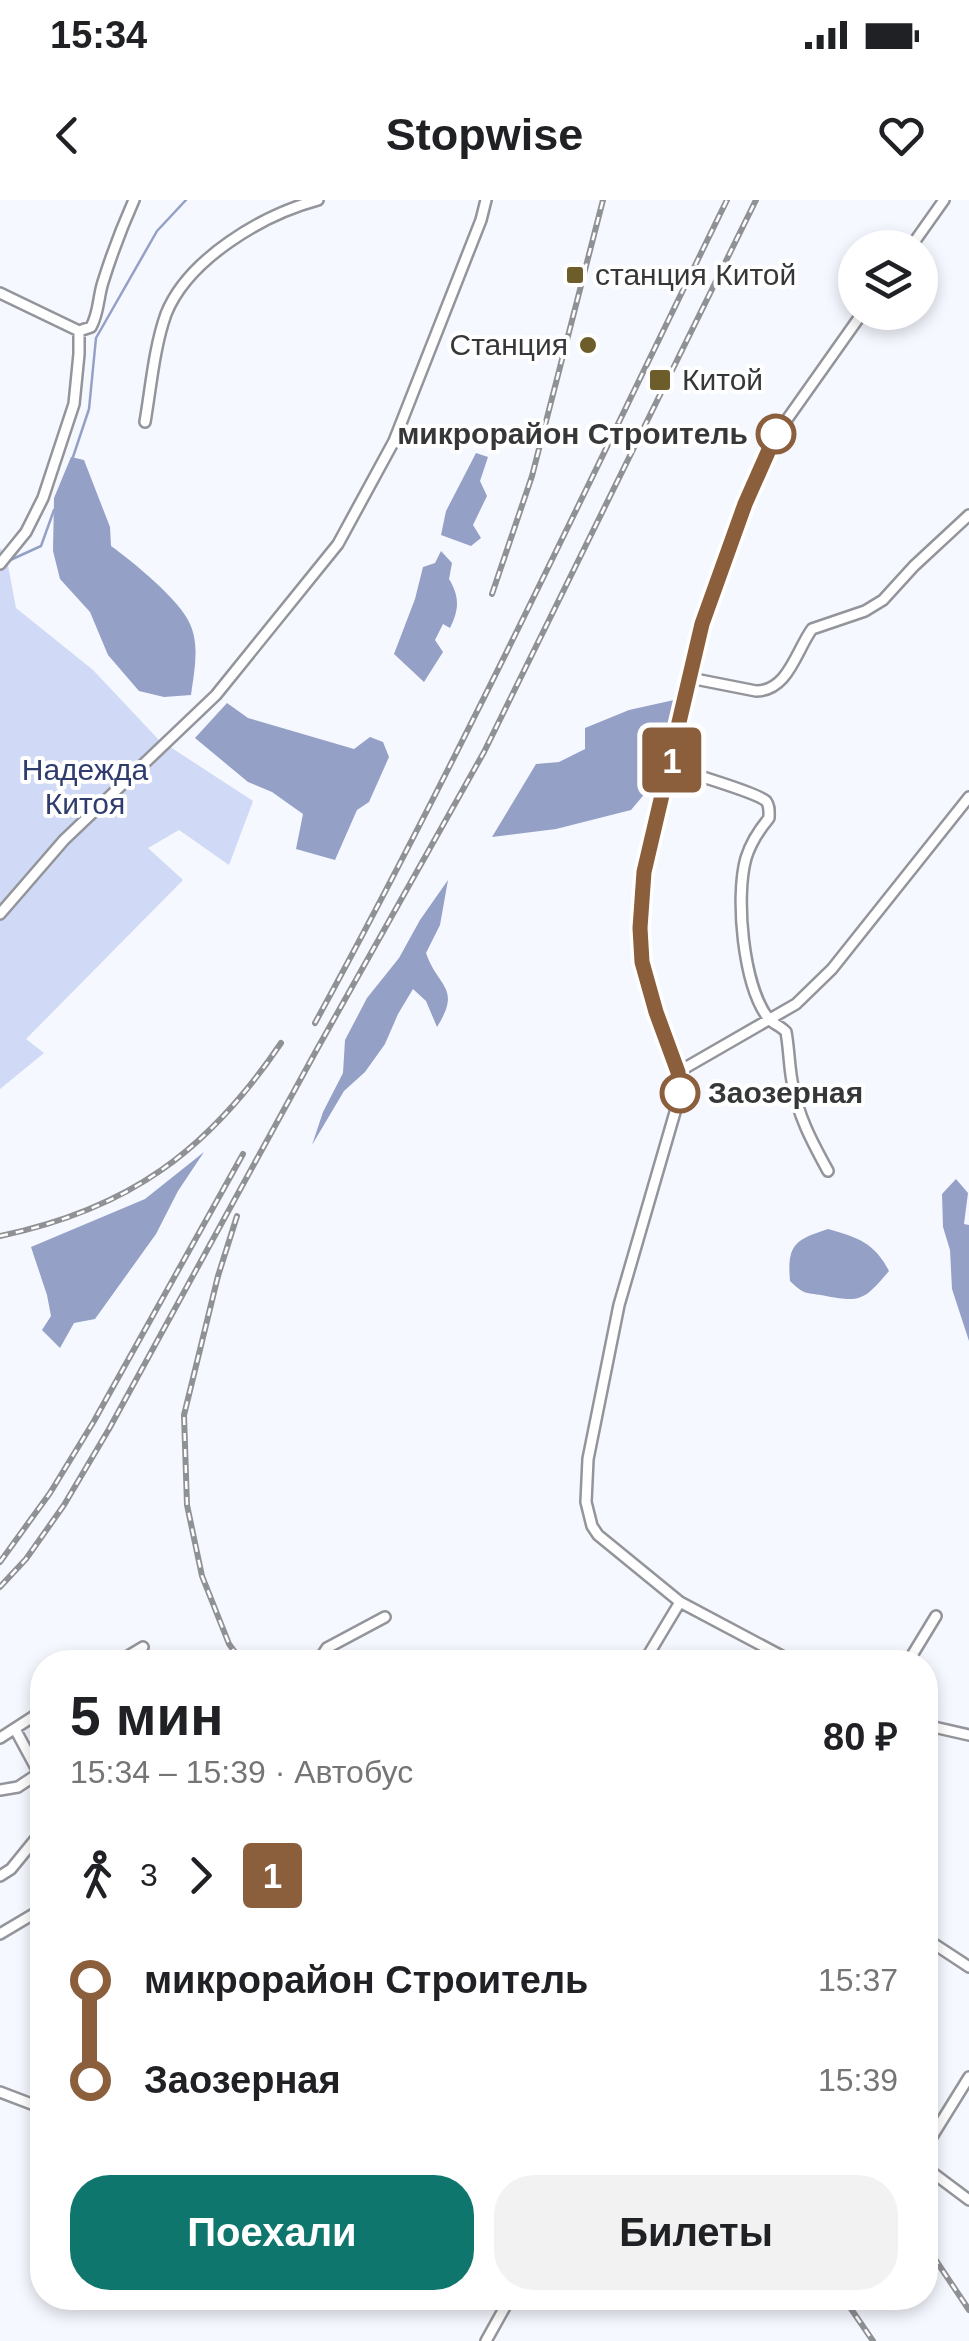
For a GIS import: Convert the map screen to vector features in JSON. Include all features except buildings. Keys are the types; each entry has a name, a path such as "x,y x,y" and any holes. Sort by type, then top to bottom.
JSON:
{"street":[{"path":"0,292 78,331 91,327 115,242 134,200"},
{"path":"145,422 161,331 174,297 196,268 267,218 318,200"},
{"path":"0,914 64,840 216,695 338,544 394,441 486,200"},
{"path":"923,230 944,200"},
{"path":"771,1650 680,1602 598,1535 586,1502 588,1459 619,1306 680,1095 678,1072 642,962 644,872 702,624 745,504 776,434 850,330"},
{"path":"0,564 26,532 42,498 74,404 78,331"},
{"path":"690,678 756,691 776,687 812,629 866,611 883,600 969,515"},
{"path":"670,768 691,772 766,801 769,818 747,854 741,892 746,954 770,1021 786,1032 798,1108 808,1136 828,1171"},
{"path":"678,1072 796,1004 832,969 969,796"},
{"path":"651,1650 680,1602"},
{"path":"326,1650 385,1616"},
{"path":"915,1650 936,1616"},
{"path":"138,1650 143,1647"},
{"path":"0,1738 30,1719"},
{"path":"938,1728 969,1735"},
{"path":"15,1729 30,1756"},
{"path":"0,1790 30,1781"},
{"path":"0,1876 11,1870 30,1846"},
{"path":"0,1934 30,1916"},
{"path":"938,1947 969,1967"},
{"path":"938,2127 969,2076"},
{"path":"0,2092 30,2103"},
{"path":"938,2177 969,2200"},
{"path":"486,2341 503,2310"}],"green space":[{"name":"Надежда Китоя","path":"0,548 6,555 16,608 93,670 158,739 253,801 229,865 179,830 148,848 183,880 26,1039 44,1053 0,1089"}],"shaded area":[{"path":"476,453 488,457 480,481 487,496 473,525 481,538 471,546 441,535 446,511"},
{"path":"71,457 84,460 110,527 111,546 167,593 190,624 196,650 191,695 164,697 139,691 108,655 90,612 60,579 53,551 54,498"},
{"path":"441,551 452,563 449,579 457,609 450,628 443,624 435,640 443,652 424,682 394,654 423,567 435,563"},
{"path":"674,700 676,725 662,783 647,791 631,810 556,829 492,837 536,764 559,762 585,749 585,728 629,710"},
{"path":"227,703 248,718 354,749 370,737 383,742 389,757 369,802 357,810 335,860 296,849 303,814 272,792 248,782 195,738"},
{"path":"448,880 440,925 426,953 448,995 444,1014 437,1027 426,1001 413,989 385,1044 365,1072 344,1091 312,1145 343,1073 345,1040 367,998 399,958"},
{"path":"204,1152 156,1234 95,1319 74,1323 60,1348 42,1330 51,1316 31,1247 145,1199"},
{"path":"956,1179 968,1193 964,1224 969,1225 969,1341 952,1289 950,1250 943,1227 942,1194"},
{"path":"828,1229 864,1242 889,1271 862,1297 848,1299 810,1293 790,1281 790,1259 796,1245"}],"waterway":[{"path":"72,460 89,409 96,338 157,231 186,200"},
{"path":"6,562 41,546 54,510"}],"railway":[{"path":"492,594 532,476 603,200"},
{"path":"315,1023 474,717 727,200"},
{"path":"0,1587 26,1559 64,1505 109,1429 484,752 756,200"},
{"path":"0,1236 88,1210 162,1170 224,1115 281,1043"},
{"path":"0,1562 50,1493 94,1421 243,1154"},
{"path":"233,1650 202,1576 187,1505 184,1415 237,1216"},
{"path":"938,2264 969,2310"},
{"path":"852,2310 873,2341"}],"bus line":[{"name":"1","path":"680,1093 678,1072 642,962 644,872 702,624 745,504 776,434"}],"place":[{"name":"станция Китой","path":"575,275"},
{"name":"Станция","path":"588,345"},
{"name":"Китой","path":"660,380"},
{"name":"микрорайон Строитель","path":"776,434"},
{"name":"Заозерная","path":"680,1093"}]}
